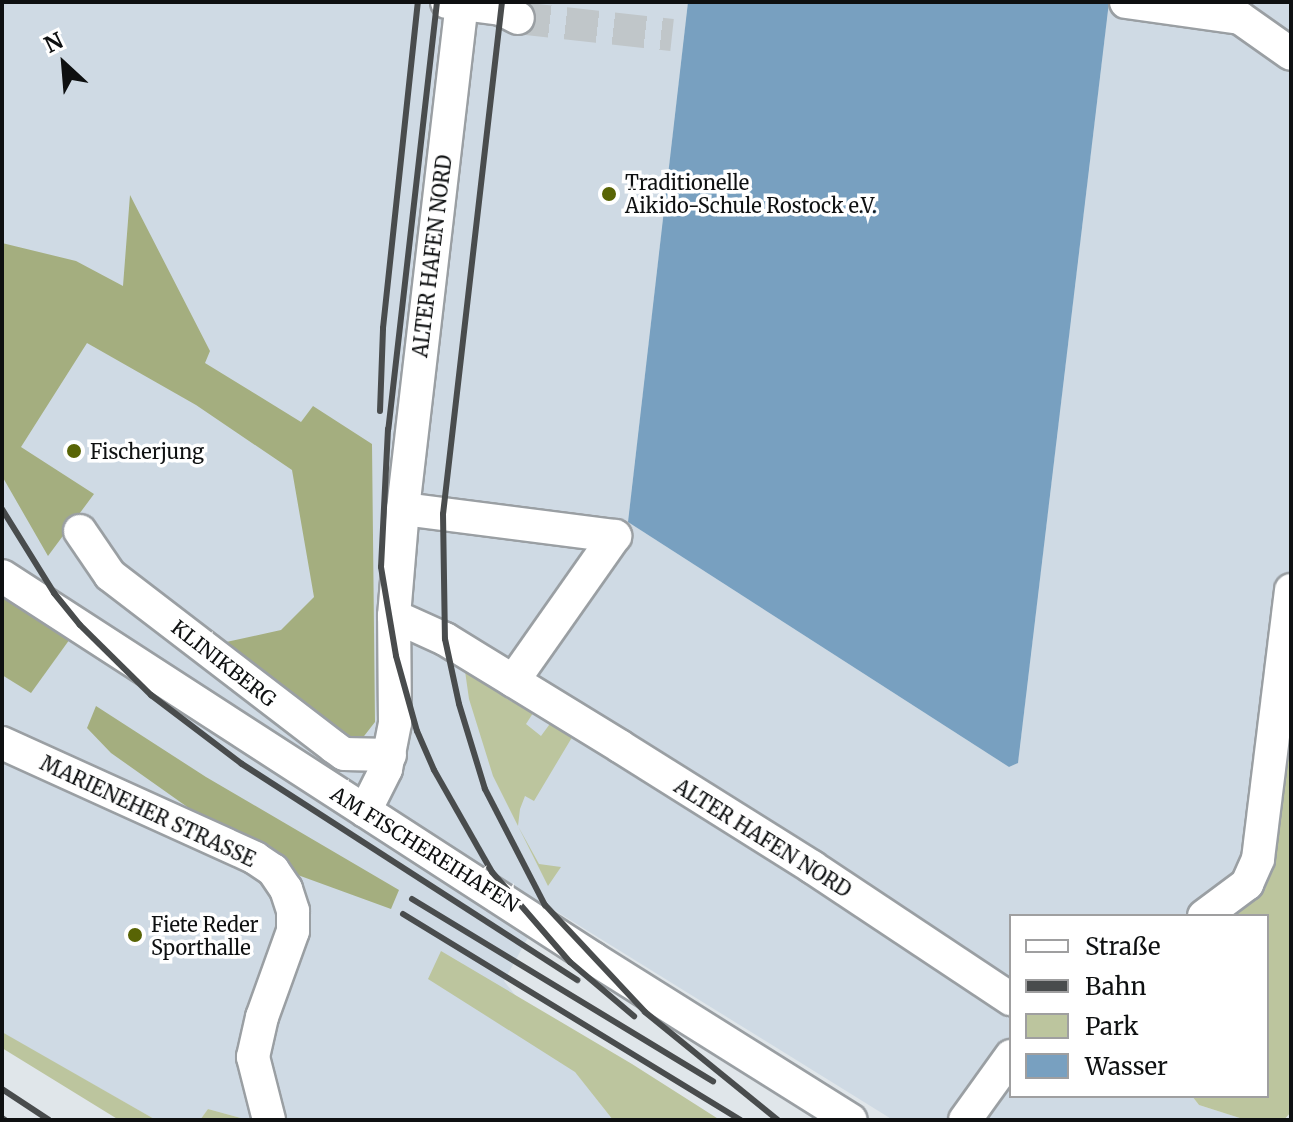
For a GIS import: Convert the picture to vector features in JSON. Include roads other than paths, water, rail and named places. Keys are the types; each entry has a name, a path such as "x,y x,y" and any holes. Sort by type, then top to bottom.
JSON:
{"street":[{"path":"1126,2 1240,18 1291,54"},
{"name":"ALTER HAFEN NORD","path":"365,811 390,755 395,723 394,616 403,509 457,3 501,9 518,18"},
{"path":"403,509 615,536 513,681"},
{"name":"KLINIKBERG","path":"80,531 110,575 334,747 344,754 390,755"},
{"name":"AM FISCHEREIHAFEN","path":"2,576 851,1120"},
{"path":"1207,914 1247,884 1258,859 1291,590"},
{"name":"ALTER HAFEN NORD","path":"394,616 445,639 513,681 812,867 1009,998"},
{"name":"MARIENEHER STRASSE","path":"2,743 255,858 273,870 286,889 293,911 293,931 262,1017 253,1057 269,1120"},
{"path":"965,1120 1009,1059"}],"water":[{"path":"688,2 1109,2 1018,763 1009,767 628,522"}],"tunnel":[{"path":"518,18 672,35"}],"railway":[{"path":"380,411 383,328 418,2"},
{"path":"437,2 388,429 381,567 396,656 417,731 434,770 492,872 570,962 634,1016"},
{"path":"502,2 443,514 445,639 459,704 485,789 545,905 645,1012 778,1120"},
{"path":"2,509 54,593 80,625 151,695 242,764 577,980"},
{"path":"412,899 713,1081"},
{"path":"403,914 740,1120"},
{"path":"2,1089 49,1120"}],"place":[{"name":"Traditionelle Aikido-Schule Rostock e.V.","path":"609,194"},
{"name":"Fischerjung","path":"74,451"},
{"name":"Fiete Reder Sporthalle","path":"135,935"}]}
